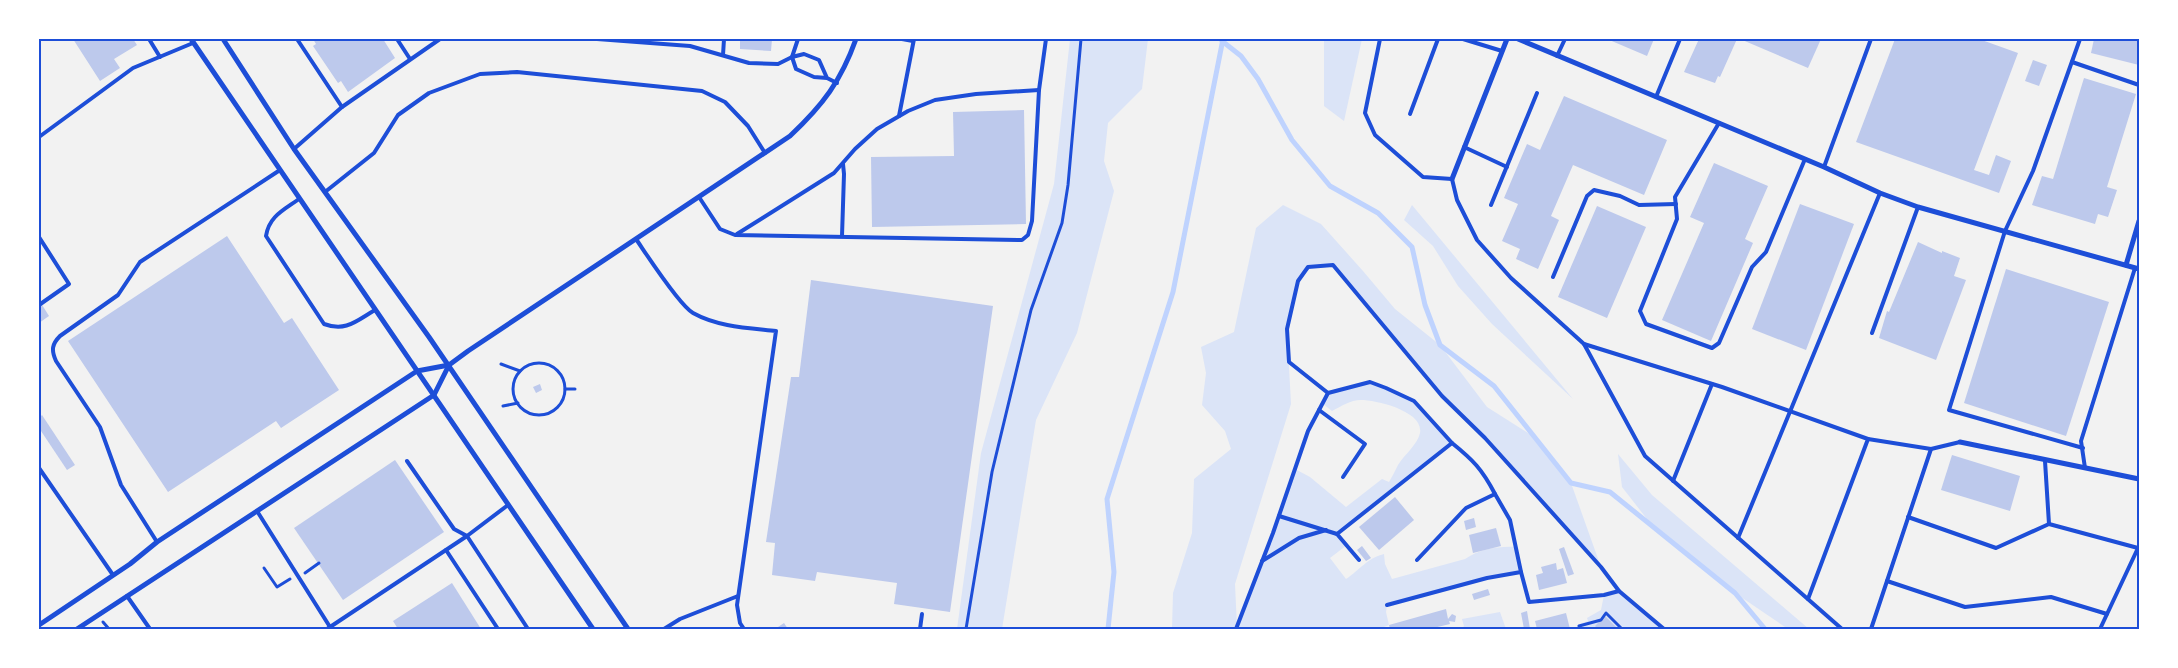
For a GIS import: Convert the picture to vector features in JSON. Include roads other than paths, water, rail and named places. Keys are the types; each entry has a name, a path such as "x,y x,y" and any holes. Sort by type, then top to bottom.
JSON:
{"street":[{"path":"223,39 294,149 449,366 628,629"},
{"path":"39,625 113,576 157,542 417,371 449,366 790,136 807,121 837,83 846,67 856,39"},
{"path":"1452,179 1507,39"},
{"path":"1518,39 1824,167 1880,193 1918,207 2137,269"},
{"path":"192,41 593,629"},
{"path":"2126,265 2139,221"},
{"path":"77,629 434,395 449,366"},
{"path":"1960,442 2139,479"}],"lane":[{"path":"149,39 160,57"},
{"path":"298,39 342,107"},
{"path":"397,39 410,59"},
{"path":"294,149 342,107 438,39"},
{"path":"597,39 690,46 749,63 778,64 792,57 804,54 819,60 827,78"},
{"path":"723,54 724,39"},
{"path":"798,39 792,57 796,69 814,77 827,78 837,83"},
{"path":"899,116 913,40 902,39"},
{"path":"699,197 720,229 735,235 1022,240 1028,235 1032,221 1039,90 1046,39"},
{"path":"1380,39 1365,113 1375,135 1423,178 1452,179 1457,200 1477,240 1511,278 1584,344 1645,456 1842,629"},
{"path":"1410,114 1438,39"},
{"path":"1463,39 1502,51"},
{"path":"1557,56 1565,39"},
{"path":"1656,97 1680,39"},
{"path":"1824,167 1871,39"},
{"path":"2080,39 2034,171 2005,231 1949,410 2082,448"},
{"path":"39,137 133,68 192,41"},
{"path":"2072,62 2139,85"},
{"path":"325,192 374,153 398,115 429,94 480,74 517,72 702,91 725,102 748,126 764,153"},
{"path":"735,235 834,173 855,149 877,129 899,116 935,100 976,94 1039,90"},
{"path":"1491,205 1538,93"},
{"path":"1720,123 1675,196 1677,219 1640,311 1646,324 1712,348 1720,343 1752,267 1766,252 1805,159"},
{"path":"1464,147 1507,167"},
{"path":"842,236 843,163"},
{"path":"157,542 121,486 100,428 56,361 52,353 53,343 118,295 140,262 280,170"},
{"path":"1553,277 1587,196 1594,190 1620,196 1639,205 1676,204"},
{"path":"1738,538 1880,193"},
{"path":"299,199 272,218 267,226 266,236 324,324 335,328 346,327 375,310"},
{"path":"1872,332 1918,207"},
{"path":"39,237 69,284 39,305"},
{"path":"636,239 682,303 692,313 722,324 776,332 737,605 740,623 744,629"},
{"path":"1328,393 1289,362 1287,329 1298,281 1308,267 1332,265 1442,396 1484,438 1601,567 1620,591 1664,629"},
{"path":"2085,468 2082,441 2137,269"},
{"path":"1584,344 1712,384 1868,439 1931,449 1960,442"},
{"path":"1236,629 1253,590 1308,431 1328,393 1370,382 1414,401 1452,443 1474,460 1487,478 1510,520 1529,602 1604,595 1620,591"},
{"path":"1673,481 1712,384"},
{"path":"1319,410 1365,444 1343,477"},
{"path":"1808,599 1868,439"},
{"path":"1337,534 1452,443"},
{"path":"1871,629 1931,449"},
{"path":"407,461 454,529 467,536 528,629"},
{"path":"2045,461 2049,524"},
{"path":"39,468 113,576"},
{"path":"1417,560 1466,508 1495,494"},
{"path":"257,511 329,629 467,536 508,505"},
{"path":"1279,516 1337,534 1359,560"},
{"path":"1908,517 1996,548 2049,524 2138,548 2100,629"},
{"path":"1262,560 1299,538 1326,530"},
{"path":"446,550 498,629"},
{"path":"1387,605 1487,578 1521,572"},
{"path":"1887,581 1965,607 2051,597 2107,614"},
{"path":"127,596 150,629"},
{"path":"664,629 680,619 738,596"},
{"path":"920,629 922,614"}],"waterway":[{"path":"1108,629 1114,572 1107,499 1173,292 1223,39"},
{"path":"1222,41 1241,56 1258,79 1292,140 1330,186 1378,213 1412,247 1425,305 1440,345 1494,386 1571,483 1610,492 1735,593 1765,629"}]}
